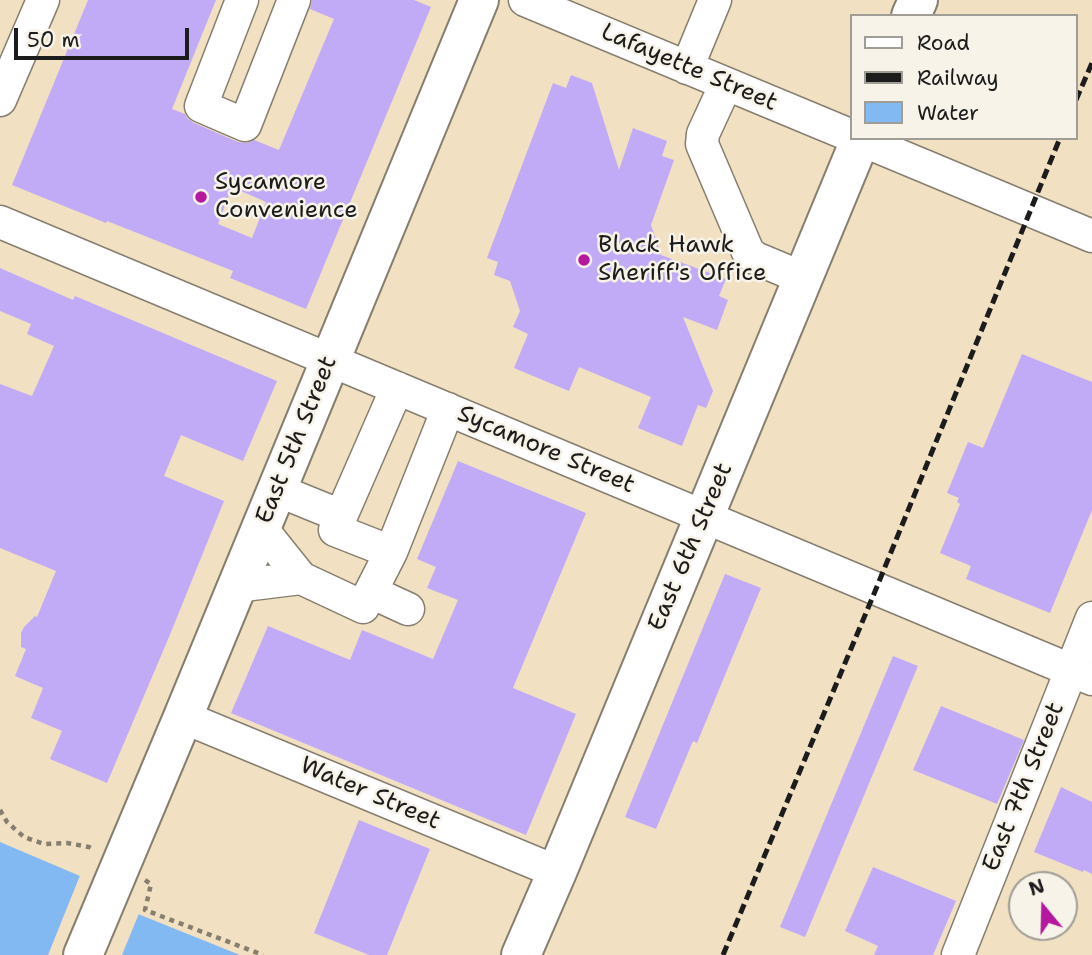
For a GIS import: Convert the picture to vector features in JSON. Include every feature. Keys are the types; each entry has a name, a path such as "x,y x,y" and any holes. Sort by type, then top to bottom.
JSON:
{"main road":[{"name":"East 5th Street","path":"83,955 127,876 183,717 479,0"},
{"name":"East 6th Street","path":"521,955 803,278 857,140"}],"street":[{"path":"0,100 43,0"},
{"path":"242,0 201,106 244,125 294,0"},
{"name":"Lafayette Street","path":"525,0 850,135"},
{"path":"687,68 715,0"},
{"path":"726,84 703,134 702,144 748,252 755,258 803,278"},
{"name":"Lafayette Street","path":"863,140 1092,236"},
{"name":"Sycamore Street","path":"0,222 1081,675"},
{"path":"391,552 335,530 397,388"},
{"path":"261,528 301,578 363,607 391,552 448,409"},
{"path":"277,489 341,516"},
{"path":"236,586 301,578"},
{"path":"371,592 408,609"},
{"name":"East 7th Street","path":"958,955 1081,675 1092,618"},
{"name":"Water Street","path":"183,717 557,872"}],"path":[{"path":"0,810 7,822 24,837 44,844 67,843 89,847 127,876 147,901 145,910 263,955"}],"water":[{"path":"0,842 80,876 138,914 240,955 0,955"}],"pier":[{"path":"81,873 140,911 122,955 48,955"}],"building":[{"path":"88,0 216,0 172,109 185,114 194,123 238,142 247,143 254,140 279,150 334,19 310,9 312,0 414,0 431,7 306,309 230,278 233,271 12,185","holes":["232,187 266,202 252,238 218,224"]},
{"name":"Black Hawk Sheriff's Office","path":"571,75 592,83 619,170 633,128 667,141 662,156 674,160 651,225 661,255 726,279 719,296 728,300 717,330 683,317 713,391 706,408 698,405 682,446 638,428 651,397 579,367 569,391 514,368 528,334 513,327 520,311 510,281 494,275 498,262 487,258 553,83 566,88"},
{"path":"0,268 73,300 75,296 277,381 243,461 181,435 164,476 224,501 107,783 50,759 62,731 31,718 43,688 15,676 26,649 21,647 21,633 35,616 37,617 56,571 0,548 0,384 32,396 54,346 27,334 31,324 0,311"},
{"path":"1022,354 1092,382 1092,510 1050,613 966,579 971,566 940,553 960,504 957,502 959,498 947,493 968,442 983,448"},
{"path":"458,461 586,513 513,688 576,714 526,835 231,713 268,626 350,660 362,630 433,659 458,600 427,588 436,567 417,559"},
{"path":"725,574 761,588 697,743 693,741 656,829 625,817"},
{"path":"893,656 918,666 805,937 780,927"},
{"path":"941,706 1024,740 997,804 913,770"},
{"path":"1061,787 1092,802 1092,874 1034,852"},
{"path":"359,820 430,849 387,955 369,955 314,933"},
{"path":"873,867 956,901 933,955 874,955 878,946 845,931"}],"railway":[{"path":"1078,95 1092,63"},
{"path":"723,955 1059,140"}],"place":[{"name":"Sycamore Convenience","path":"201,197"},
{"name":"Black Hawk Sheriff's Office","path":"584,260"}]}
